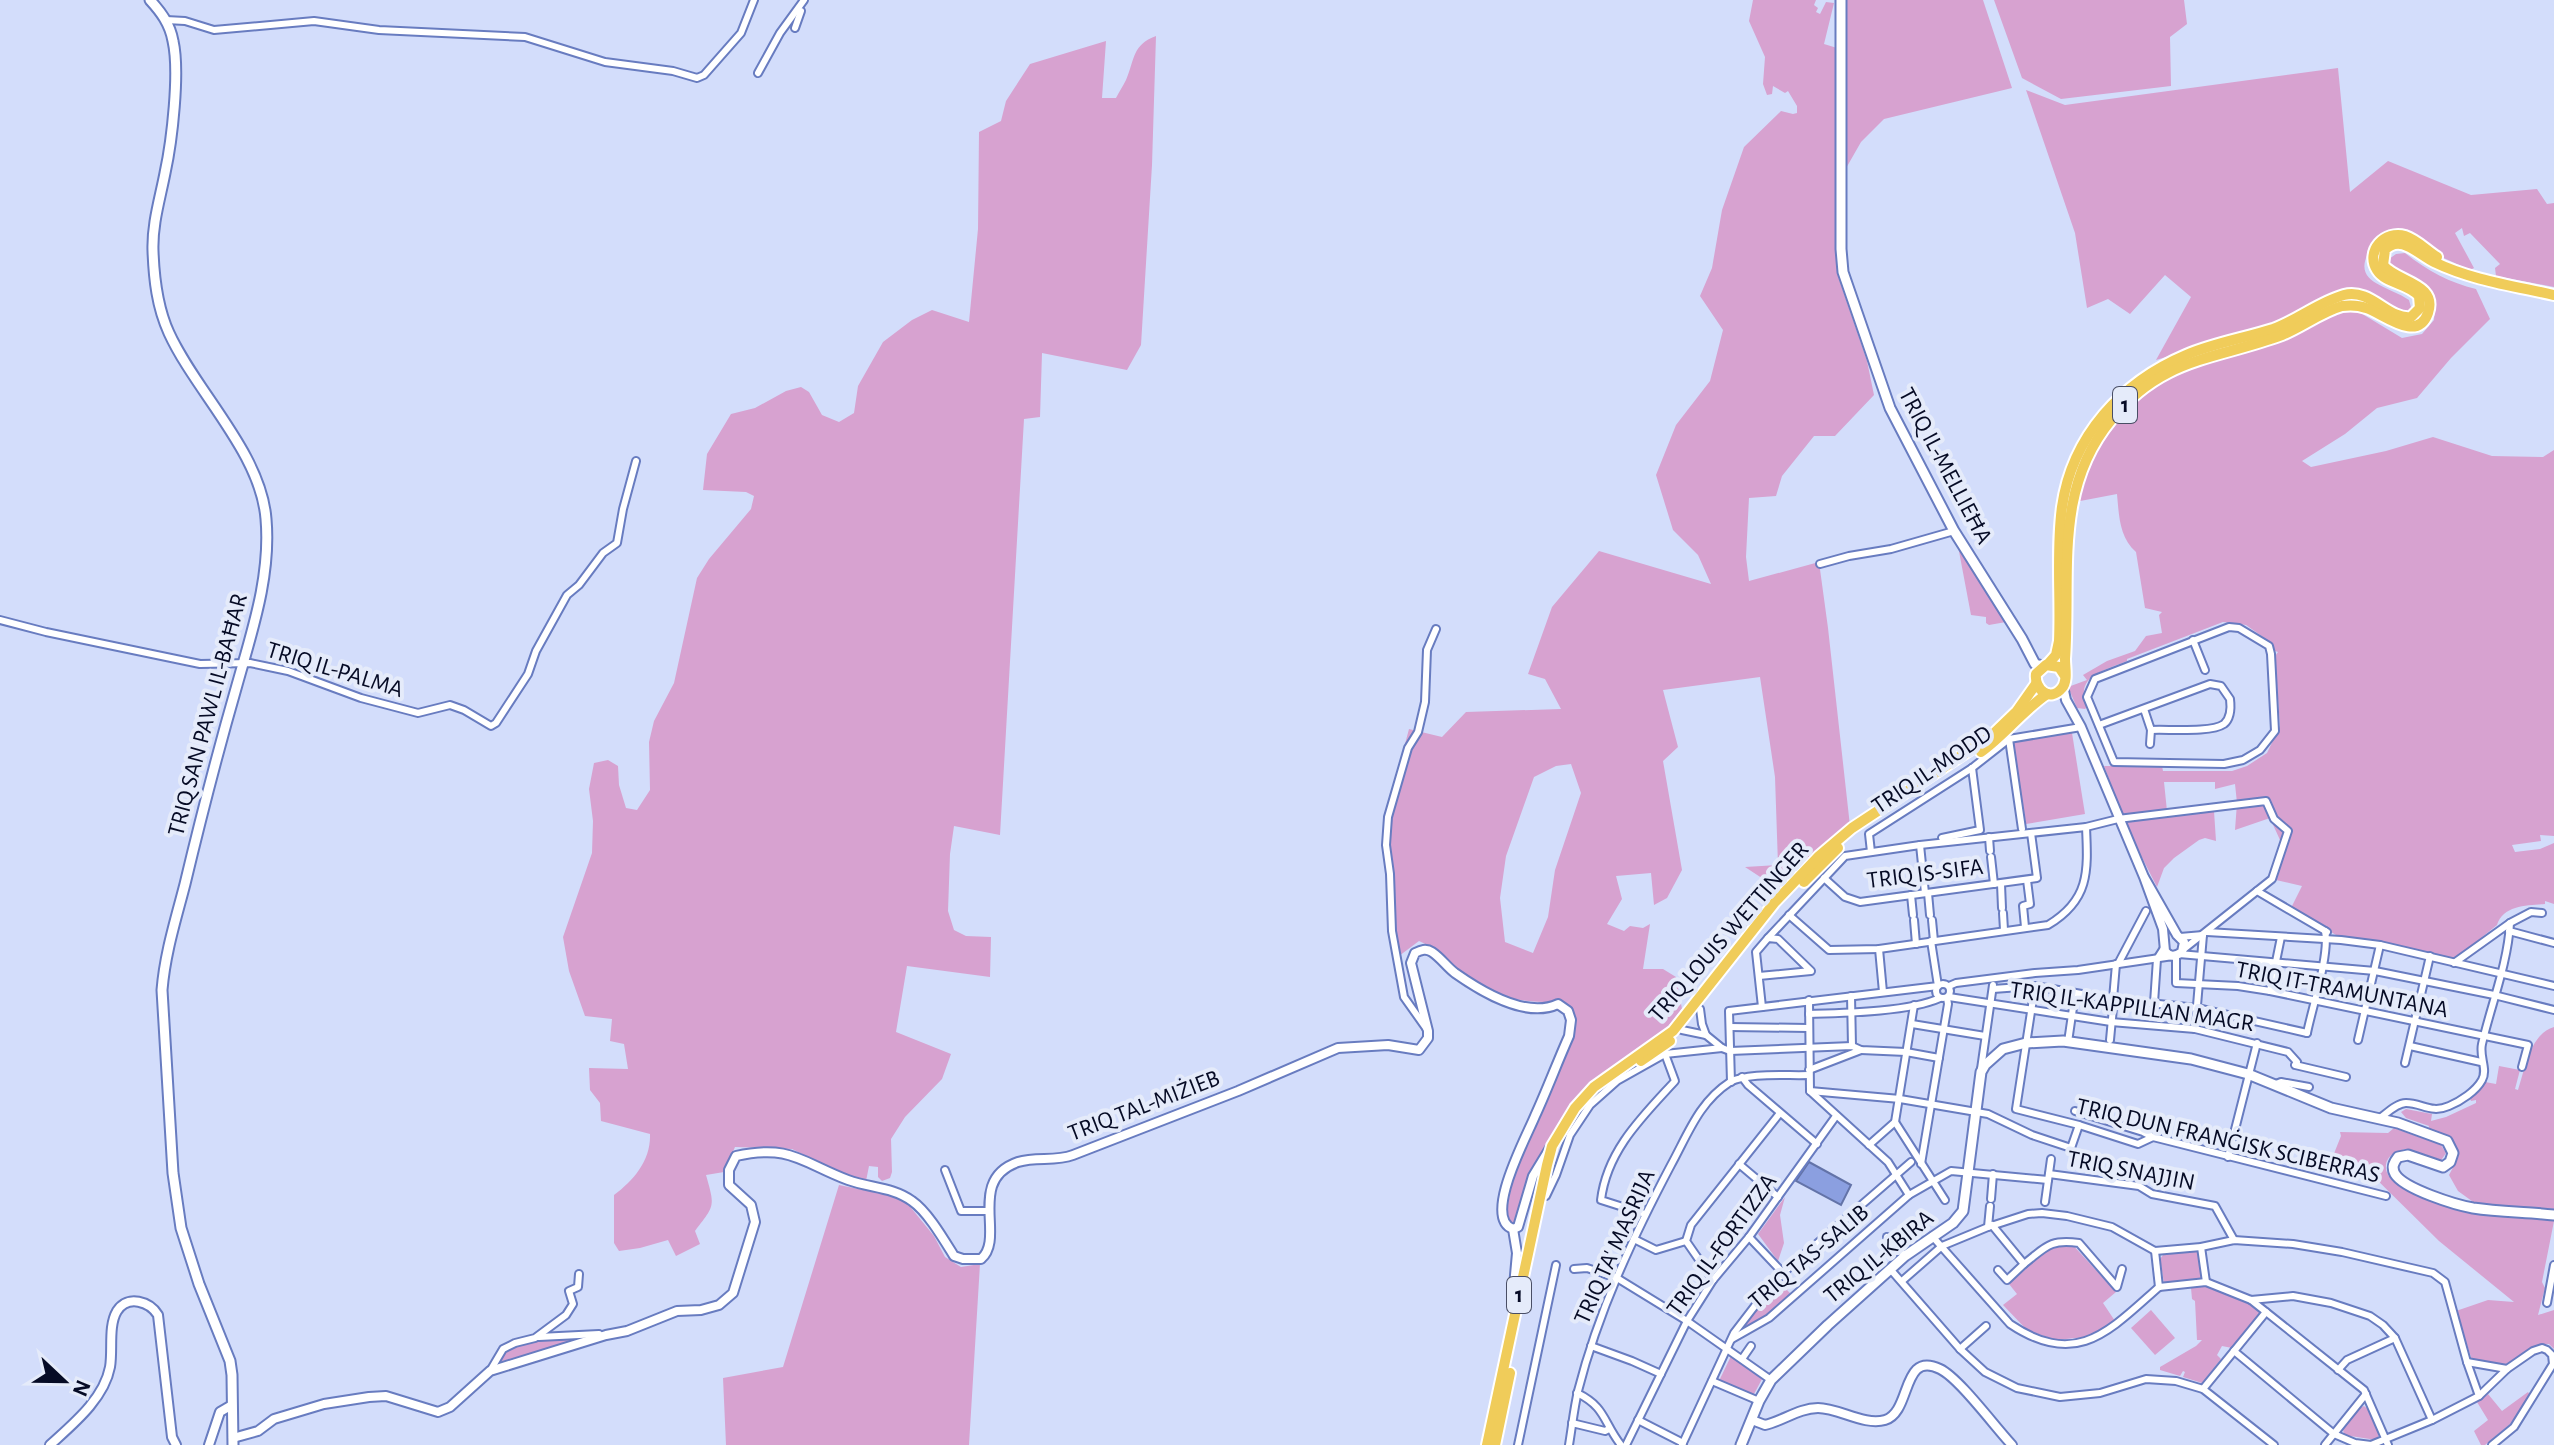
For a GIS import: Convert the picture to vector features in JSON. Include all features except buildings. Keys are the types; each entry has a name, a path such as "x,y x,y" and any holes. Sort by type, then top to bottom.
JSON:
{"highway":[{"name":"1","path":"2045,665 2056,655 2059,641 2060,529 2068,483 2086,438 2102,416 2150,373 2190,353 2276,328 2346,294 2368,298 2400,316 2411,317 2420,308 2419,296 2380,274 2373,259 2377,244 2395,234 2411,238 2434,256 2475,273 2554,292"},
{"name":"1","path":"2064,681 2068,530 2074,491 2087,453 2112,418 2137,393 2177,368 2209,355 2279,336 2339,307 2367,308 2397,325 2417,325 2425,319 2430,301 2422,288 2390,272 2383,265 2389,245 2405,245 2457,273 2554,292"},
{"path":"2045,665 2059,667 2064,681 2060,691 2048,694 2039,689 2036,674 2045,665"},
{"name":"TRIQ LOUIS WETTINGER","path":"1487,1445 1552,1146 1575,1108 1594,1087 1673,1031 1775,902 1819,856 1852,828 1991,736 2017,711 2036,681"},
{"name":"TRIQ LOUIS WETTINGER","path":"1495,1445 1546,1196 1558,1150 1574,1119 1608,1082 1654,1054 1682,1030 1780,907 1837,849 1884,814 1995,742 2034,703 2048,694"}],"main road":[{"path":"150,0 166,20"},
{"name":"TRIQ IL-MELLIEĦA","path":"1841,0 1843,272 1887,401 1954,531 2022,639 2036,681"},
{"name":"TRIQ SAN PAWL IL-BAĦAR","path":"166,20 174,46 175,81 170,147 153,234 160,308 170,336 241,449 257,483 265,511 265,574 205,797 165,959 162,990 177,1207 187,1251 230,1361 233,1442"},
{"name":"TRIQ IL-MELLIEĦA","path":"2028,654 2035,664 2045,665"},
{"path":"1981,1072 2003,1049 2026,1043 2068,1042 2191,1059 2248,1074 2331,1108 2398,1123 2445,1140 2453,1151 2450,1162 2443,1167 2408,1155 2398,1157 2393,1168 2402,1181 2453,1203 2474,1208 2554,1215"},
{"name":"TRIQ IL-KBIRA","path":"1741,1445 1771,1380 1826,1322 1905,1256 1953,1223 1963,1211 1981,1072"}],"street":[{"path":"166,20 185,21 214,30 314,21 379,30 525,37 605,62 673,71 697,78 704,75 741,33 754,0"},
{"path":"758,73 780,33 804,0 795,28"},
{"name":"TRIQ IL-PALMA","path":"0,620 200,664 243,663 288,671 361,698 418,713 450,705 491,726 528,674 536,651 567,595 579,585 603,553 617,543 636,461"},
{"path":"1820,564 1891,549 1954,531"},
{"path":"2097,763 2224,764 2243,760 2260,750 2275,731 2269,646 2239,628 2229,627 2095,679 2087,697 2114,762"},
{"path":"1428,1031 1404,997 1392,931 1386,845 1388,817 1408,748 1418,732 1425,702 1427,650 1436,629"},
{"path":"2193,640 2205,670"},
{"path":"2064,681 2066,700 2097,763 2144,877 2163,929 2167,953 2375,971 2554,1010"},
{"path":"2099,725 2210,684 2221,686 2230,699 2228,718 2214,728 2151,730"},
{"path":"2048,694 2057,698 2072,721 2081,727"},
{"path":"2144,709 2151,730 2150,744"},
{"name":"TRIQ IL-MODD","path":"1871,852 1869,834 1972,768 2009,739 2081,727"},
{"path":"2009,739 2022,829"},
{"path":"1942,838 1980,830 1972,768"},
{"path":"1731,1082 1729,1011 1938,986 1945,984 1949,986 2178,954 2272,879 2288,831 2274,819 2266,801 2118,819 2086,827 1845,856 1756,952 1762,1007"},
{"path":"1789,915 1829,950 1879,949 2048,925 2074,906 2087,873 2086,827"},
{"name":"TRIQ IS-SIFA","path":"1824,878 1845,897 1860,902 2037,878 2031,833"},
{"path":"1989,837 2004,930"},
{"path":"1920,845 1931,918 1938,986 1936,993 1948,1004 1921,1164"},
{"path":"2144,877 2184,942 2178,954"},
{"path":"2025,927 2023,906 2030,904 2027,880"},
{"path":"2257,891 2326,935 2341,940 2380,945 2554,986"},
{"path":"1911,895 1916,944"},
{"path":"2110,1040 2117,964 2146,911"},
{"path":"2454,963 2531,912 2542,913"},
{"path":"2510,927 2554,943"},
{"path":"2378,1119 2406,1103 2425,1109 2450,1106 2475,1089 2482,1080 2485,1074 2480,1052 2510,927"},
{"path":"2195,1029 2205,934"},
{"path":"2154,1003 2157,959 2169,936 2326,935"},
{"path":"1993,989 2035,986 2113,1004 2154,1003 2197,1008 2308,1033 2326,935"},
{"path":"2270,991 2281,937"},
{"path":"1759,976 1811,971 1778,939 1768,938"},
{"path":"2358,1040 2380,945"},
{"path":"1428,1031 1411,963 1415,953 1424,949 1456,973 1502,999 1534,1009 1548,1009 1558,1004 1568,1011 1571,1020 1569,1036 1521,1144 1507,1184 1502,1216 1508,1228 1518,1227 1533,1176 1552,1146"},
{"path":"1879,949 1883,992"},
{"name":"TRIQ IT-TRAMUNTANA","path":"2178,954 2176,983 2270,991 2528,1045 2522,1067"},
{"path":"2405,1063 2430,956"},
{"path":"1981,1072 1993,980"},
{"path":"1945,998 1951,993 1949,986"},
{"path":"2026,1043 2035,986"},
{"path":"2068,1042 2075,994"},
{"path":"1851,996 1852,1046"},
{"name":"TRIQ IL-KAPPILLAN MAGR","path":"1809,1014 1852,1013 1945,998 2111,1022 2195,1029 2288,1052 2297,1062 2295,1065 2346,1077"},
{"path":"1809,1000 1810,1091 1888,1162 1909,1195"},
{"path":"1869,1145 1895,1122 1914,1005"},
{"path":"1700,1009 1706,1035"},
{"path":"2152,1027 2153,1015"},
{"path":"1912,1024 1985,1036"},
{"path":"1730,1027 1808,1028"},
{"path":"1682,1030 1706,1035 1730,1051 1852,1046 1861,1050 1906,1052 1939,1058"},
{"name":"TRIQ TAL-MIŻIEB","path":"233,1442 258,1431 274,1419 324,1404 369,1397 386,1396 438,1412 450,1407 490,1371 627,1331 677,1311 712,1307 725,1301 733,1293 755,1222 751,1205 729,1185 729,1170 736,1156 760,1150 792,1154 850,1181 891,1190 913,1202 954,1256 981,1259 987,1254 991,1237 988,1211 993,1184 1015,1163 1034,1159 1059,1160 1238,1091 1338,1048 1388,1045 1419,1050 1425,1046 1428,1031"},
{"name":"TRIQ DUN FRANĠISK SCIBERRAS","path":"2026,1043 2016,1109 2138,1144 2153,1137 2386,1196"},
{"path":"2228,1157 2257,1043"},
{"path":"2410,1046 2481,1062"},
{"path":"1546,1196 1570,1135 1590,1105 1617,1081 1665,1054 1722,1048"},
{"path":"1742,1077 1809,1072 1861,1050"},
{"path":"1645,1214 1601,1200 1609,1165 1628,1133 1675,1081 1665,1054"},
{"path":"1742,1077 1817,1144"},
{"name":"TRIQ TA' MASRIJA","path":"1569,1445 1577,1393 1591,1346 1645,1214 1704,1104 1742,1077"},
{"path":"2276,1084 2281,1082 2309,1087"},
{"path":"1810,1091 1900,1099 1988,1114 2032,1135 2071,1148 2079,1125"},
{"path":"2398,1105 2398,1123"},
{"path":"2075,1111 2153,1137"},
{"path":"1686,1241 1691,1225 1780,1113"},
{"name":"TRIQ IL-FORTIZZA","path":"1624,1445 1687,1321 1713,1280 1749,1237 1836,1116"},
{"path":"1895,1122 1945,1200"},
{"path":"2045,1202 2051,1159"},
{"path":"1638,1420 1682,1444 1732,1339 1754,1307 1783,1273 1911,1162"},
{"path":"1739,1164 1778,1197"},
{"path":"945,1170 961,1211 988,1211"},
{"name":"TRIQ TAS-SALIB","path":"1732,1339 1769,1318 1909,1195 1951,1171 1968,1172"},
{"name":"TRIQ SNAJJIN","path":"1968,1172 2139,1186 2152,1194 2215,1206 2234,1240"},
{"path":"1993,1174 1990,1226 2024,1264"},
{"path":"1902,1281 1942,1246 1990,1226 2028,1214 2042,1213 2112,1227 2155,1251 2234,1240 2293,1244 2342,1252 2433,1273 2445,1282 2479,1396"},
{"path":"1513,1229 1517,1253 1513,1297 1516,1311"},
{"path":"1932,1236 2010,1324 2026,1335 2046,1342 2069,1345 2103,1335 2159,1287 2206,1282 2251,1300 2366,1394 2387,1442"},
{"path":"1749,1237 1783,1273"},
{"path":"1887,1237 1905,1256"},
{"path":"1634,1239 1656,1250 1686,1241"},
{"path":"1686,1241 1713,1280"},
{"path":"1998,1270 2007,1280 2052,1242 2065,1241 2079,1243 2117,1287 2122,1269"},
{"path":"2201,1247 2206,1282"},
{"path":"2155,1251 2159,1287"},
{"path":"1518,1445 1556,1265"},
{"path":"2547,1303 2554,1265"},
{"path":"1574,1269 1587,1268 1617,1278 1728,1348 1771,1380"},
{"path":"1891,1270 1960,1349 1985,1372 2017,1388 2060,1397 2100,1393 2146,1379 2162,1378 2203,1389 2274,1445"},
{"path":"535,1338 572,1307 574,1301 569,1293 578,1287 579,1274"},
{"path":"2251,1300 2293,1296 2331,1303 2370,1316 2395,1338 2432,1420"},
{"path":"50,1445 94,1401 108,1375 117,1311 135,1301 148,1303 158,1315 172,1437 176,1445"},
{"path":"2203,1389 2266,1312"},
{"path":"1960,1349 1986,1326"},
{"path":"490,1371 503,1349 515,1343 554,1335 606,1335"},
{"path":"2338,1370 2347,1360 2395,1338"},
{"path":"1591,1346 1661,1374"},
{"path":"1742,1359 1751,1346"},
{"path":"2234,1351 2334,1434 2355,1443 2371,1445 2387,1442 2479,1396 2507,1369 2542,1348 2552,1355 2553,1364 2514,1427 2492,1445"},
{"path":"2467,1362 2507,1369"},
{"path":"1752,1420 1771,1424 1803,1410 1820,1408 1874,1421 1884,1420 1898,1411 1913,1373 1925,1366 1935,1366 1949,1375 2012,1445"},
{"path":"1712,1381 1759,1401"},
{"path":"1577,1393 1598,1405 1609,1429 1624,1445"},
{"path":"2325,1445 2366,1394"},
{"path":"209,1445 220,1412 232,1405"},
{"path":"1572,1423 1605,1431 1609,1429"}],"shaded area":[{"path":"1753,0 1816,0 1816,12 1820,14 1826,2 1834,3 1824,44 1837,48 1838,276 1867,361 1874,395 1835,436 1814,436 1782,476 1776,496 1749,498 1746,557 1749,581 1819,562 1850,826 1778,894 1774,886 1745,867 1778,865 1775,777 1760,677 1663,690 1678,747 1663,761 1682,870 1667,898 1654,905 1651,873 1616,876 1622,899 1607,924 1624,931 1630,926 1643,928 1650,924 1643,969 1663,969 1676,977 1682,1009 1662,1034 1578,1098 1526,1183 1516,1226 1510,1227 1505,1220 1514,1173 1573,1039 1576,1017 1560,1002 1516,999 1491,992 1419,941 1399,956 1383,826 1409,729 1442,737 1466,712 1561,709 1545,679 1528,674 1552,607 1599,551 1711,584 1698,555 1673,530 1656,475 1676,425 1710,381 1723,330 1700,296 1712,268 1722,210 1744,147 1781,111 1797,113 1797,106 1788,91 1785,93 1773,86 1772,94 1767,95 1763,84 1765,57 1749,21","holes":["1571,764 1581,793 1555,870 1548,917 1533,953 1505,942 1500,898 1506,856 1534,777 1556,766"]},
{"path":"1844,0 1983,0 2012,88 1884,119 1861,142 1845,170"},
{"path":"1994,0 2184,0 2187,24 2170,37 2171,86 2061,99 2022,78"},
{"path":"1156,36 1141,345 1127,370 1042,353 1040,417 1024,419 1000,835 954,826 950,854 948,911 954,930 966,936 991,937 990,977 907,966 896,1032 951,1054 942,1079 905,1117 891,1139 890,1178 882,1181 878,1177 878,1167 869,1166 866,1181 852,1178 792,1149 735,1147 724,1172 706,1175 711,1205 695,1231 700,1244 676,1256 668,1240 619,1251 614,1243 614,1195 640,1169 648,1152 650,1134 601,1121 600,1103 590,1090 589,1068 628,1069 624,1044 610,1041 612,1019 585,1016 569,971 563,937 592,853 593,821 589,789 594,763 608,760 618,766 619,785 626,808 637,810 650,790 649,742 654,721 674,683 697,578 751,509 754,496 746,492 703,490 707,454 731,414 755,408 786,391 801,387 809,392 822,415 839,422 854,413 858,386 883,342 912,320 932,310 969,322 978,229 979,132 1001,121 1006,101 1030,64 1106,41 1102,98 1116,98 1138,48"},
{"path":"2338,68 2350,192 2388,161 2471,195 2537,189 2547,204 2554,203 2554,287 2496,276 2495,268 2500,264 2470,233 2464,236 2462,228 2455,233 2474,268 2470,270 2435,254 2376,240 2367,254 2364,265 2366,273 2371,280 2409,300 2412,311 2409,315 2355,295 2282,325 2156,360 2191,297 2165,275 2130,314 2108,299 2087,308 2075,233 2026,90 2065,105"},
{"path":"2405,253 2439,275 2476,289 2490,319 2417,398 2377,408 2345,434 2302,461 2311,467 2433,437 2492,456 2543,457 2554,450 2554,836 2540,835 2541,841 2512,845 2515,852 2540,849 2554,843 2554,904 2545,901 2545,904 2510,910 2497,925 2454,960 2341,938 2291,908 2302,886 2276,880 2288,840 2280,840 2270,818 2235,830 2235,784 2215,789 2215,782 2164,782 2167,811 2123,816 2104,766 2162,766 2163,771 2232,771 2247,766 2267,753 2280,726 2275,656 2278,652 2270,642 2246,625 2223,622 2101,672 2088,681 2085,709 2077,708 2068,687 2087,680 2083,675 2107,661 2135,651 2146,636 2162,633 2159,615 2162,612 2145,608 2136,552 2123,533 2117,494 2075,502 2096,446 2121,414 2156,384 2197,363 2277,343 2338,312 2359,312 2402,338 2422,334 2434,320 2435,303 2431,291 2390,268 2389,259"},
{"path":"1958,546 2006,622 1989,625 1986,617 1971,615"},
{"path":"2072,733 2085,814 2026,824 2013,742"},
{"path":"2214,811 2216,841 2199,840 2174,858 2164,868 2157,887 2124,822"},
{"path":"2554,1027 2554,1209 2476,1204 2458,1191 2449,1175 2457,1160 2455,1147 2428,1130 2429,1126 2406,1118 2401,1112 2406,1109 2432,1114 2431,1121 2476,1103 2470,1098 2485,1082 2496,1084 2499,1066 2520,1070 2515,1089 2518,1090 2534,1044"},
{"path":"2394,1128 2441,1145 2446,1153 2440,1162 2405,1149 2391,1155 2386,1169 2394,1182 2404,1189 2461,1212 2554,1221 2538,1315 2554,1310 2554,1349 2549,1344 2542,1344 2504,1365 2494,1367 2472,1360 2456,1311 2488,1300 2514,1302 2439,1241 2363,1166 2333,1156 2340,1132 2388,1133"},
{"path":"839,1185 903,1198 934,1236 945,1257 961,1267 980,1264 969,1445 726,1445 723,1378 783,1367"},
{"path":"1785,1197 1780,1215 1784,1243 1778,1261 1758,1234"},
{"path":"2071,1243 2116,1292 2103,1303 2115,1321 2087,1337 2055,1340 2027,1330 2003,1305 2017,1294 2009,1284 2051,1246"},
{"path":"2194,1250 2200,1255 2202,1278 2164,1283 2160,1259 2163,1255"},
{"path":"1784,1278 1791,1287 1787,1290 1792,1295 1772,1312 1737,1333"},
{"path":"2209,1286 2249,1301 2262,1314 2232,1348 2222,1346 2217,1355 2221,1359 2202,1383 2183,1377 2183,1371 2180,1376 2160,1370 2160,1367 2202,1340 2197,1340 2195,1301 2191,1288"},
{"path":"2151,1310 2175,1338 2155,1355 2131,1328"},
{"path":"595,1337 495,1363 498,1355 521,1345 557,1338"},
{"path":"1731,1356 1762,1379 1753,1396 1719,1381"},
{"path":"2528,1392 2530,1395 2510,1424 2481,1445 2474,1431 2488,1420 2477,1402 2488,1394 2502,1411"},
{"path":"2364,1406 2369,1410 2379,1435 2376,1440 2344,1435 2343,1429"}],"water":[{"path":"1809,1162 1851,1185 1841,1205 1796,1181"}]}
